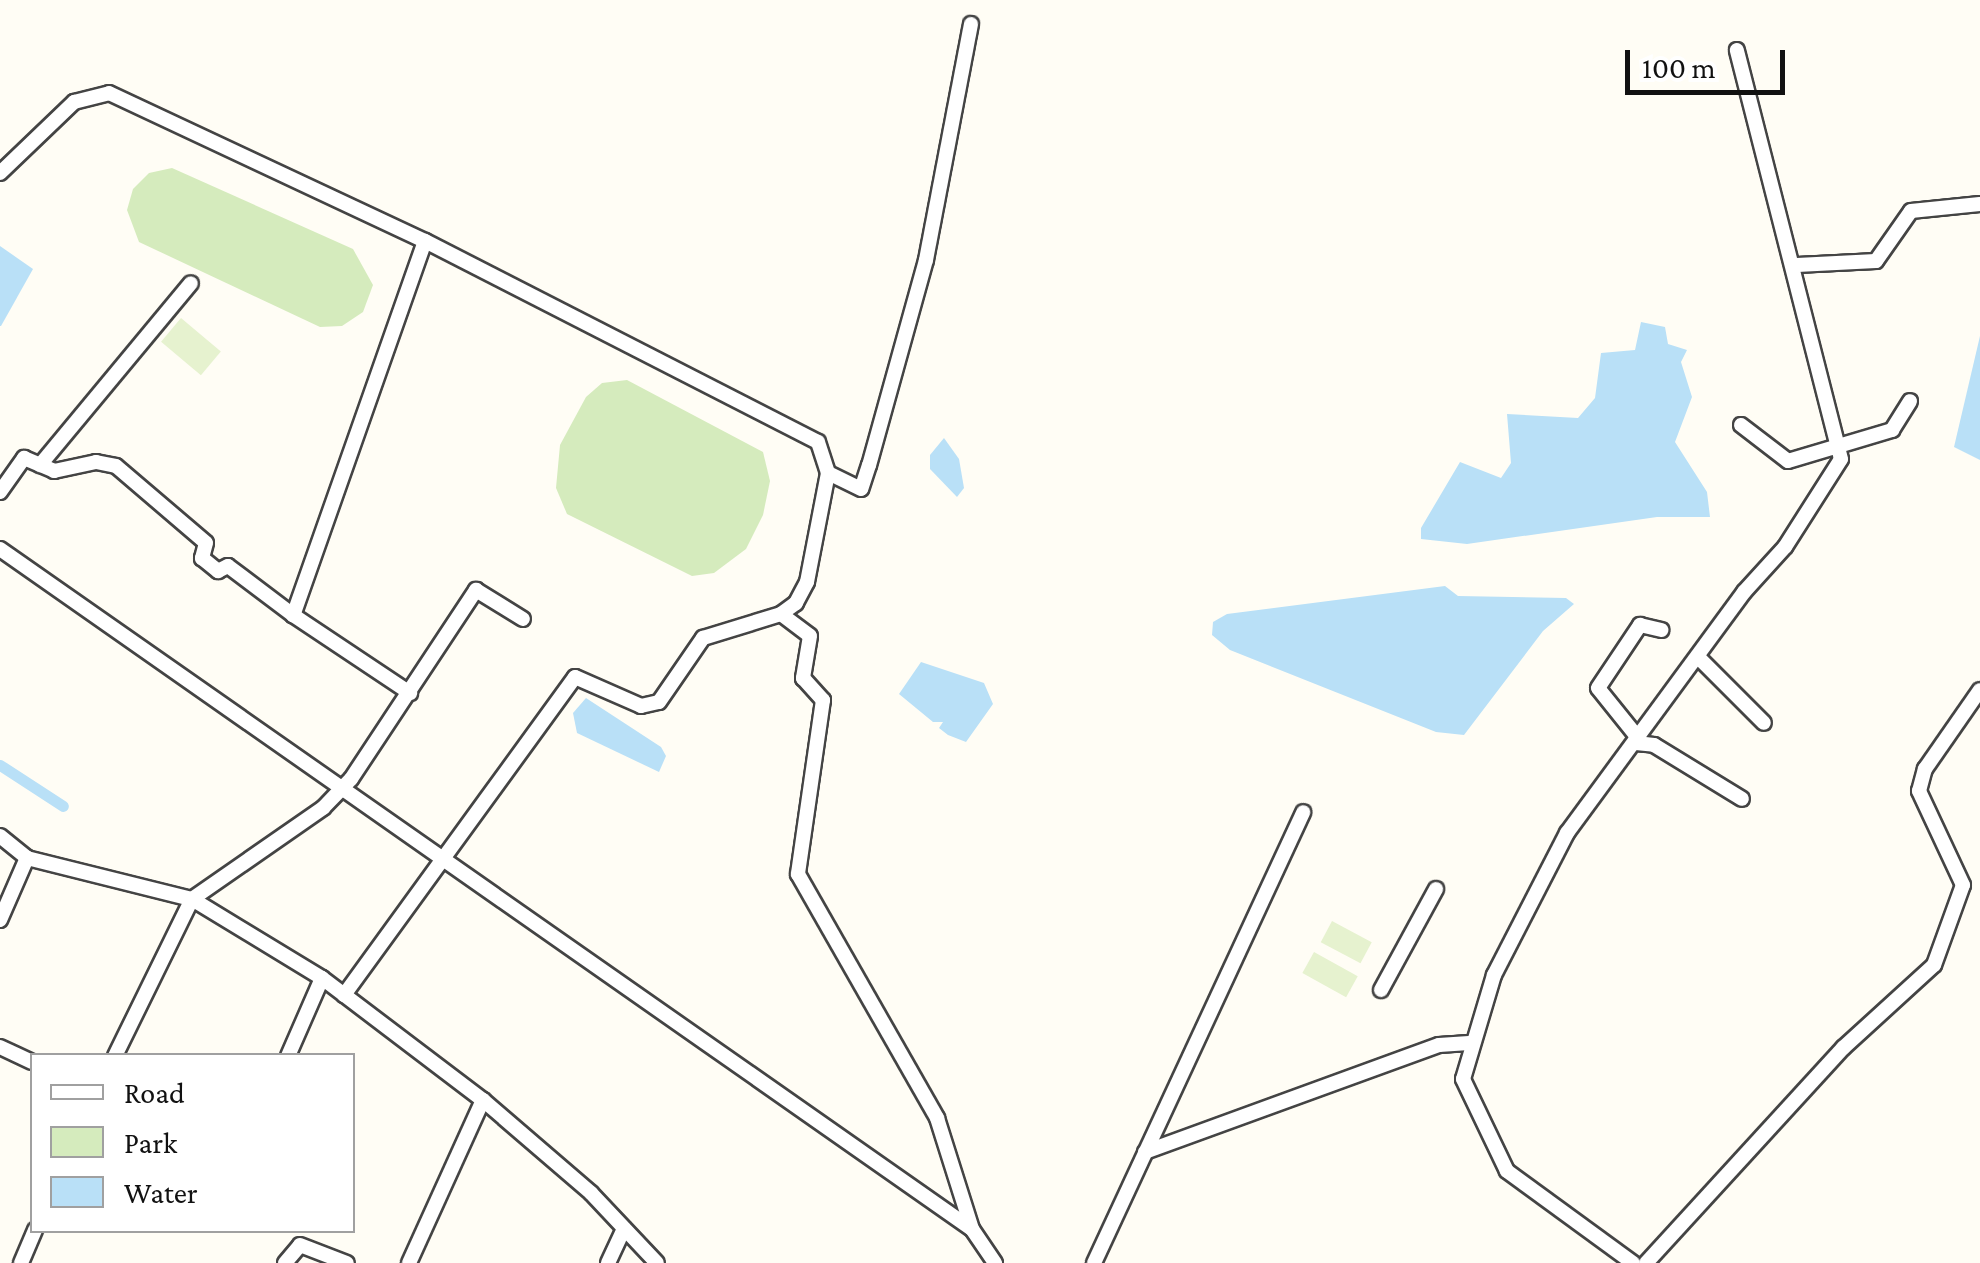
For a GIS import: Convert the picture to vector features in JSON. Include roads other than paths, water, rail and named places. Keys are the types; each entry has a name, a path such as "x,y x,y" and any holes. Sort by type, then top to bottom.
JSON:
{"street":[{"path":"828,473 860,489 870,465 926,260 970,24"},
{"path":"1633,1263 1507,1171 1463,1079 1469,1043 1494,975 1567,833 1785,547 1841,459 1796,265 1737,50"},
{"path":"0,173 74,102 109,93 425,241 818,442 828,473 806,582 796,603 781,614 703,638 659,702 641,706 575,677 344,995"},
{"path":"1796,265 1876,260 1912,210 1980,204"},
{"path":"292,615 425,241"},
{"path":"40,465 191,284"},
{"path":"1741,425 1788,460 1839,440 1892,430 1910,400"},
{"path":"0,492 24,458 54,471 96,462 116,466 206,543 202,558 218,571 228,566 292,615 410,693"},
{"path":"0,549 972,1228"},
{"path":"117,1053 192,899 322,808 410,693 476,590 523,619"},
{"path":"781,614 810,636 803,678 824,700 798,874 937,1118 972,1228 995,1263"},
{"path":"1661,630 1640,625 1598,688 1638,741 1670,753 1742,799"},
{"path":"1698,657 1764,722"},
{"path":"1646,1263 1843,1048 1934,966 1963,884 1919,790 1925,769 1980,690"},
{"path":"1094,1263 1303,812"},
{"path":"0,836 27,858 192,899 322,978 484,1100 657,1263"},
{"path":"0,920 27,858"},
{"path":"1381,990 1436,889"},
{"path":"289,1053 322,978"},
{"path":"1145,1152 1439,1045 1469,1043"},
{"path":"0,1047 30,1061"},
{"path":"409,1263 484,1100"},
{"path":"608,1263 624,1228"},
{"path":"21,1263 35,1233"},
{"path":"285,1263 300,1245 347,1263"}],"water":[{"path":"0,246 33,269 1,326 0,326"},
{"path":"1641,322 1665,327 1668,344 1687,350 1681,362 1692,397 1675,442 1707,492 1710,517 1657,517 1467,544 1421,539 1421,528 1460,462 1501,478 1511,463 1507,414 1578,418 1595,398 1601,353 1635,350"},
{"path":"1980,336 1980,460 1954,447"},
{"path":"944,438 959,459 964,488 957,497 930,469 930,455"},
{"path":"1445,586 1458,596 1566,598 1574,604 1543,631 1464,735 1436,732 1230,650 1212,635 1213,622 1227,614"},
{"path":"921,662 984,683 993,704 966,742 948,735 939,728 943,722 933,722 899,694"},
{"path":"586,698 661,747 666,756 659,772 577,733 573,713"}],"waterway":[{"path":"0,765 63,806"}]}
